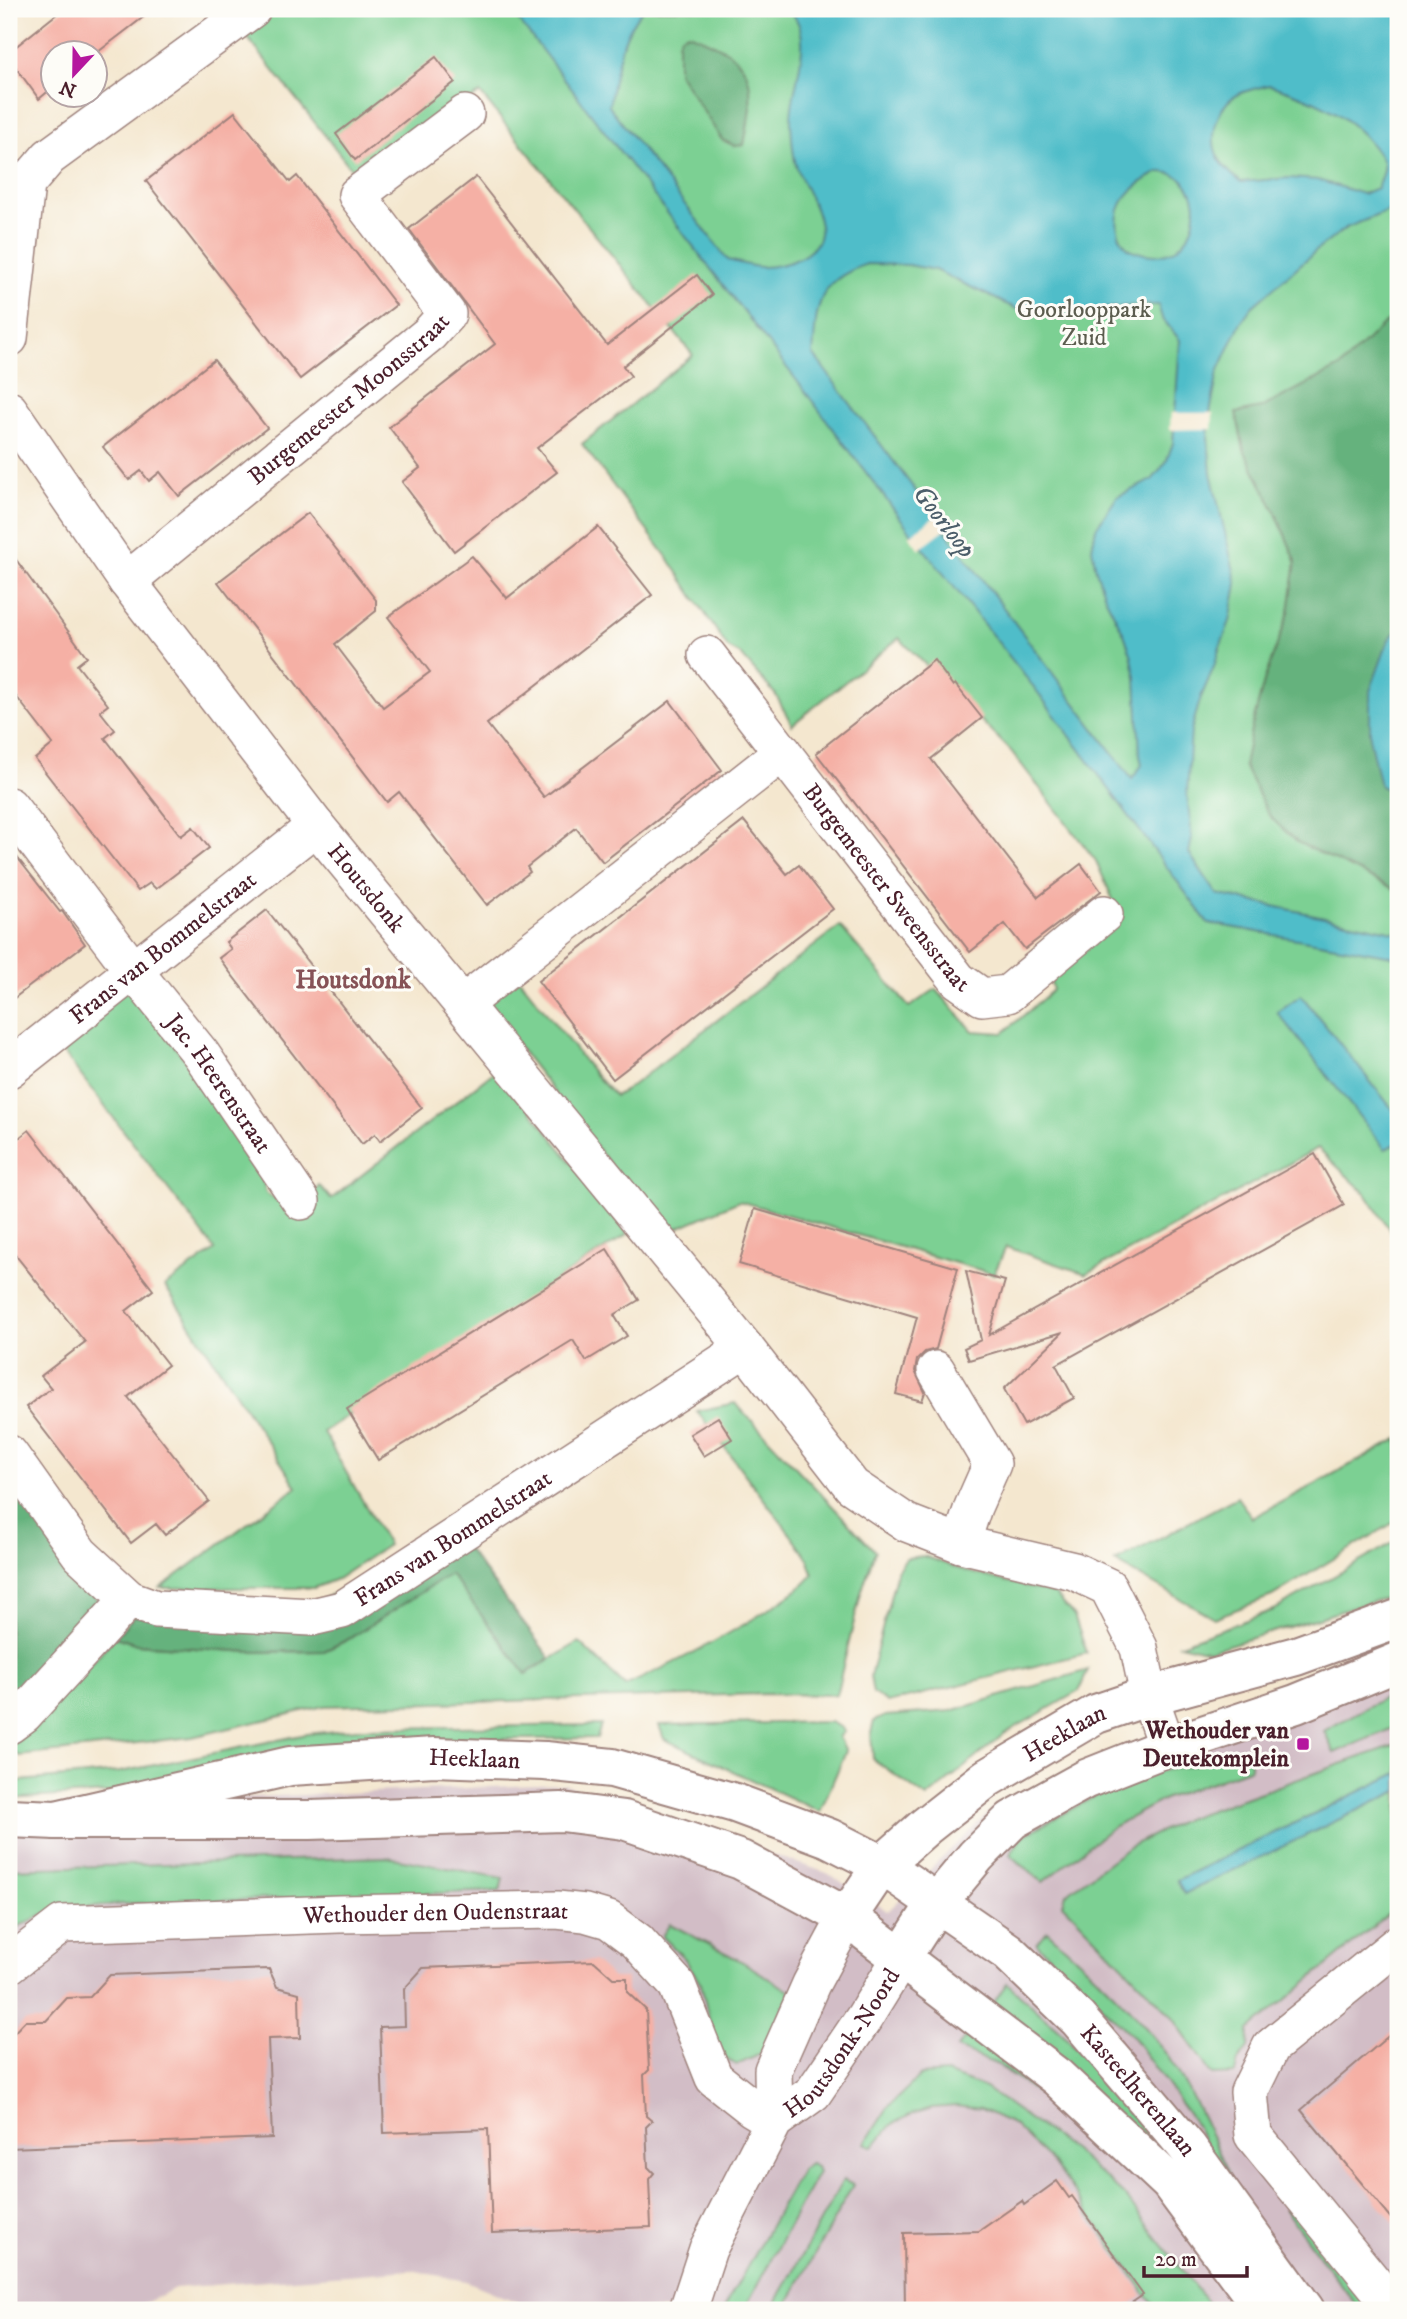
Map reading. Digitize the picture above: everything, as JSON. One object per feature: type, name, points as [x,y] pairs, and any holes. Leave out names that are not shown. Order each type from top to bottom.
[{"type":"main road","name":"Heeklaan","points":[[847,1917],[882,1866],[926,1826],[987,1778],[1096,1714],[1149,1696],[1296,1656],[1398,1619]]},
{"type":"main road","name":"Heeklaan","points":[[9,1818],[310,1820],[562,1812],[624,1820],[741,1860],[847,1917],[901,1958],[936,1904],[976,1856],[1012,1820],[1086,1779],[1167,1747],[1296,1704],[1398,1662]]},
{"type":"main road","name":"Heeklaan","points":[[56,1820],[290,1766],[434,1757],[545,1761],[612,1769],[735,1803],[829,1838],[882,1866],[936,1904]]},
{"type":"main road","name":"Kasteelherenlaan","points":[[936,1904],[1008,1952],[1078,2019],[1187,2147],[1305,2310]]},
{"type":"main road","name":"Kasteelherenlaan","points":[[901,1958],[1057,2077],[1170,2183],[1264,2310]]},
{"type":"street","points":[[9,338],[17,174],[49,157],[252,9]]},
{"type":"street","name":"Burgemeester Moonsstraat","points":[[127,581],[429,334],[447,314],[357,195],[465,114]]},
{"type":"street","name":"Houtsdonk","points":[[9,410],[127,581],[316,826],[745,1348]]},
{"type":"street","name":"Burgemeester Sweensstraat","points":[[707,656],[958,980],[982,997],[1008,994],[1104,914]]},
{"type":"street","points":[[463,1004],[783,752]]},
{"type":"street","name":"Jac. Heerenstraat","points":[[9,806],[133,971],[201,1054],[301,1200]]},
{"type":"street","name":"Frans van Bommelstraat","points":[[9,1069],[316,826]]},
{"type":"street","points":[[745,1348],[852,1486],[907,1523],[961,1544],[1074,1571],[1108,1587],[1139,1648],[1149,1696],[1167,1747]]},
{"type":"street","name":"Frans van Bommelstraat","points":[[9,1454],[80,1554],[129,1599],[156,1609],[312,1617],[342,1610],[745,1348]]},
{"type":"street","points":[[936,1370],[992,1464],[973,1507],[961,1544]]},
{"type":"street","points":[[9,1725],[24,1714],[129,1599]]},
{"type":"street","name":"Wethouder den Oudenstraat","points":[[9,1965],[62,1924],[339,1914],[557,1910],[585,1913],[609,1920],[637,1941],[669,1976],[677,1985],[714,2078],[752,2108],[774,2121]]},
{"type":"street","name":"Houtsdonk-Noord","points":[[774,2121],[773,2070],[811,1984],[847,1917]]},
{"type":"street","points":[[1396,2310],[1253,2135],[1249,2092],[1271,2047],[1398,1944]]},
{"type":"street","name":"Houtsdonk-Noord","points":[[688,2310],[708,2249],[774,2121],[813,2093],[901,1958]]},
{"type":"shaded area","points":[[1398,1646],[1398,2310],[536,2310],[466,2281],[411,2270],[175,2288],[132,2310],[9,2310],[9,1807],[564,1784],[827,1873],[888,1911],[995,1806],[1331,1669]]},
{"type":"green space","name":"Goorlooppark Zuid","points":[[264,9],[1398,9],[1398,1243],[1366,1194],[1318,1148],[1086,1274],[1006,1247],[994,1274],[739,1201],[664,1234],[480,997],[514,972],[615,1096],[840,926],[909,1007],[936,989],[973,1031],[1003,1033],[1053,990],[1048,974],[1121,918],[1096,861],[1011,751],[899,638],[792,725],[776,695],[741,655],[728,648],[670,561],[582,444],[693,355],[480,93],[362,182],[239,27]]},
{"type":"green space","points":[[688,33],[727,52],[739,62],[746,73],[750,87],[750,103],[744,145],[735,146],[722,140],[678,72],[678,42],[681,36]]},
{"type":"green space","points":[[1398,316],[1398,891],[1297,842],[1270,817],[1244,766],[1265,678],[1289,612],[1296,561],[1275,511],[1244,450],[1236,413],[1261,408],[1340,367],[1384,324]]},
{"type":"green space","points":[[128,988],[254,1145],[266,1193],[277,1200],[295,1206],[309,1199],[319,1185],[331,1199],[498,1069],[628,1234],[323,1432],[388,1545],[337,1579],[314,1588],[160,1588],[297,1487],[165,1286],[215,1250],[56,1043]]},
{"type":"green space","points":[[735,1403],[875,1551],[861,1593],[836,1695],[765,1694],[324,1706],[192,1737],[19,1756],[9,1748],[28,1732],[115,1637],[137,1644],[250,1652],[324,1651],[347,1640],[451,1573],[526,1674],[579,1642],[625,1686],[644,1677],[757,1617],[796,1591],[813,1574],[809,1561],[797,1543],[697,1411]]},
{"type":"green space","points":[[1398,1439],[1398,1520],[1272,1596],[1214,1618],[1115,1562],[1237,1497],[1252,1518]]},
{"type":"green space","points":[[9,1476],[97,1600],[96,1607],[44,1672],[9,1706]]},
{"type":"green space","points":[[456,1534],[550,1658],[526,1674],[450,1574],[347,1640],[324,1651],[250,1652],[137,1644],[115,1637],[134,1616],[271,1624]]},
{"type":"green space","points":[[1398,1540],[1398,1594],[1209,1651],[1180,1644],[1274,1610]]},
{"type":"green space","points":[[924,1556],[965,1571],[1055,1594],[1074,1616],[1087,1653],[887,1703],[873,1693],[870,1677],[897,1571],[906,1558]]},
{"type":"green space","points":[[1088,1670],[1079,1691],[1004,1734],[927,1798],[873,1759],[871,1733],[874,1721],[885,1716],[951,1711]]},
{"type":"green space","points":[[1398,1690],[1398,1726],[1334,1753],[1324,1731]]},
{"type":"green space","points":[[830,1722],[842,1728],[844,1732],[839,1737],[846,1751],[820,1812],[664,1739],[659,1725]]},
{"type":"green space","points":[[601,1725],[597,1738],[442,1740],[108,1793],[9,1799],[9,1782],[120,1772],[307,1734],[365,1728]]},
{"type":"green space","points":[[1398,1744],[1398,1773],[1177,1880],[1184,1894],[1398,1791],[1398,1906],[1249,2030],[1248,2048],[1238,2061],[1235,2074],[1212,2075],[1171,2015],[1063,1904],[1066,1894],[1129,1847],[1185,1819]]},
{"type":"green space","points":[[1248,1755],[1251,1768],[1166,1798],[1111,1828],[1043,1882],[1010,1855],[1022,1836],[1132,1776]]},
{"type":"green space","points":[[387,1857],[503,1878],[500,1891],[123,1904],[56,1909],[21,1925],[9,1936],[9,1869]]},
{"type":"green space","points":[[670,1924],[743,1962],[791,1992],[761,2054],[737,2065],[723,2057],[713,2037],[701,1984],[685,1959],[662,1936]]},
{"type":"green space","points":[[1047,1931],[1133,2013],[1163,2050],[1193,2100],[1240,2195],[1222,2181],[1196,2125],[1132,2036],[1037,1944]]},
{"type":"green space","points":[[1007,1983],[1064,2035],[1111,2087],[1130,2114],[1188,2171],[1220,2210],[991,2006]]},
{"type":"green space","points":[[972,2029],[1033,2066],[1143,2179],[1093,2133],[998,2065],[957,2048]]},
{"type":"green space","points":[[946,2073],[985,2088],[1073,2150],[1123,2194],[1213,2310],[1157,2310],[1053,2163],[1013,2124],[981,2109],[956,2106],[932,2108],[892,2124],[873,2147],[865,2143],[889,2106],[921,2075]]},
{"type":"green space","points":[[810,2164],[816,2167],[818,2172],[744,2310],[723,2310],[802,2169]]},
{"type":"green space","points":[[843,2180],[853,2185],[784,2310],[772,2310]]},
{"type":"green space","points":[[1291,2205],[1376,2310],[1360,2310],[1285,2210]]},
{"type":"water","points":[[510,9],[643,9],[624,43],[609,106],[728,260],[769,267],[800,258],[816,245],[820,236],[818,218],[799,173],[793,149],[792,109],[802,48],[797,21],[788,9],[1398,9],[1398,207],[1346,228],[1252,307],[1241,322],[1218,372],[1208,438],[1211,473],[1237,584],[1230,621],[1191,731],[1187,795],[1192,838],[1189,853],[1217,894],[1394,932],[1398,935],[1398,960],[1392,956],[1208,923],[1036,690],[919,543]],"holes":[[[1269,85],[1325,107],[1361,133],[1383,162],[1383,172],[1377,188],[1363,194],[1318,180],[1289,178],[1241,182],[1232,175],[1220,160],[1214,144],[1219,115],[1234,97]],[[1159,172],[1177,176],[1189,187],[1194,202],[1194,219],[1188,236],[1177,248],[1159,255],[1137,252],[1124,243],[1117,221],[1121,205],[1137,186]],[[867,264],[908,265],[935,270],[1021,311],[1051,314],[1158,305],[1162,318],[1180,340],[1173,443],[1166,462],[1152,480],[1117,497],[1096,528],[1092,548],[1105,597],[1124,634],[1136,677],[1142,765],[1132,779],[813,354],[818,309],[822,298],[837,279]]]},
{"type":"water","points":[[1398,629],[1398,795],[1380,786],[1370,742],[1370,691],[1389,639]]},
{"type":"water","points":[[1301,995],[1398,1116],[1398,1143],[1385,1149],[1277,1012]]},
{"type":"water","points":[[1398,1773],[1398,1791],[1184,1894],[1177,1880]]},
{"type":"pier","points":[[1171,413],[1213,413],[1212,429],[1170,430]]},
{"type":"pier","points":[[938,514],[948,527],[919,549],[909,536]]},
{"type":"building","points":[[63,9],[154,9],[108,44],[108,38],[38,38],[38,98],[9,58],[9,52]]},
{"type":"building","points":[[436,57],[455,82],[355,160],[336,134]]},
{"type":"building","points":[[235,112],[290,182],[297,176],[396,305],[300,379],[146,181]]},
{"type":"building","points":[[476,177],[607,345],[697,275],[712,295],[623,366],[631,376],[537,448],[557,472],[454,551],[402,482],[420,468],[389,427],[495,344],[409,229]]},
{"type":"building","points":[[214,360],[267,428],[179,496],[160,472],[149,481],[141,471],[129,480],[103,447]]},
{"type":"building","points":[[308,513],[376,600],[376,611],[335,644],[383,707],[430,672],[388,617],[472,556],[507,598],[598,527],[652,595],[487,724],[544,797],[670,701],[722,770],[603,862],[576,828],[527,867],[530,872],[487,905],[399,792],[387,802],[218,582]]},
{"type":"building","points":[[9,550],[87,657],[77,665],[108,705],[100,711],[115,730],[105,738],[181,836],[193,827],[209,848],[156,889],[150,883],[138,891],[35,759],[53,744],[9,687]]},
{"type":"building","points":[[934,660],[982,718],[931,759],[1038,897],[1081,864],[1101,891],[1025,949],[1005,924],[970,952],[816,753]]},
{"type":"building","points":[[744,821],[787,874],[799,865],[833,909],[613,1079],[538,981]]},
{"type":"building","points":[[9,847],[60,912],[62,911],[85,944],[9,1002]]},
{"type":"building","points":[[267,910],[422,1108],[380,1141],[375,1134],[362,1144],[219,958],[231,949],[226,942]]},
{"type":"building","points":[[29,1130],[153,1290],[126,1311],[168,1365],[128,1397],[209,1501],[165,1535],[156,1524],[131,1543],[26,1407],[51,1388],[41,1376],[85,1342],[9,1247],[9,1146]]},
{"type":"building","points":[[1315,1154],[1344,1205],[1056,1365],[1074,1398],[1024,1425],[1004,1389],[1063,1332],[969,1360],[964,1348],[981,1340],[966,1271],[1005,1281],[989,1335]]},
{"type":"building","points":[[755,1209],[958,1268],[936,1349],[925,1352],[917,1360],[915,1371],[925,1392],[922,1401],[896,1394],[917,1317],[739,1264]]},
{"type":"building","points":[[607,1249],[639,1300],[614,1315],[627,1336],[586,1361],[573,1340],[378,1460],[347,1409]]},
{"type":"building","points":[[718,1417],[732,1439],[704,1456],[690,1434]]},
{"type":"building","points":[[594,1961],[613,1978],[627,1978],[627,1992],[646,2010],[649,2070],[644,2075],[646,2116],[652,2121],[646,2127],[648,2167],[654,2173],[649,2179],[651,2227],[492,2233],[488,2129],[384,2133],[380,2027],[405,2026],[404,1989],[423,1968]]},
{"type":"building","points":[[269,1969],[277,1987],[299,1993],[300,2038],[268,2039],[272,2138],[9,2148],[9,2038],[25,2021],[46,2021],[67,1998],[90,1997],[110,1975]]},
{"type":"building","points":[[1398,2028],[1398,2227],[1301,2110]]},
{"type":"building","points":[[1057,2181],[1069,2198],[1072,2196],[1143,2295],[1121,2310],[905,2310],[904,2233],[979,2231],[1022,2201],[1024,2205]]},
{"type":"place","name":"Wethouder van Deutekomplein","points":[[1303,1744]]},
{"type":"district","name":"Houtsdonk","points":[[353,979]]},
{"type":"water label","name":"Goorloop","points":[[945,521]]}]
